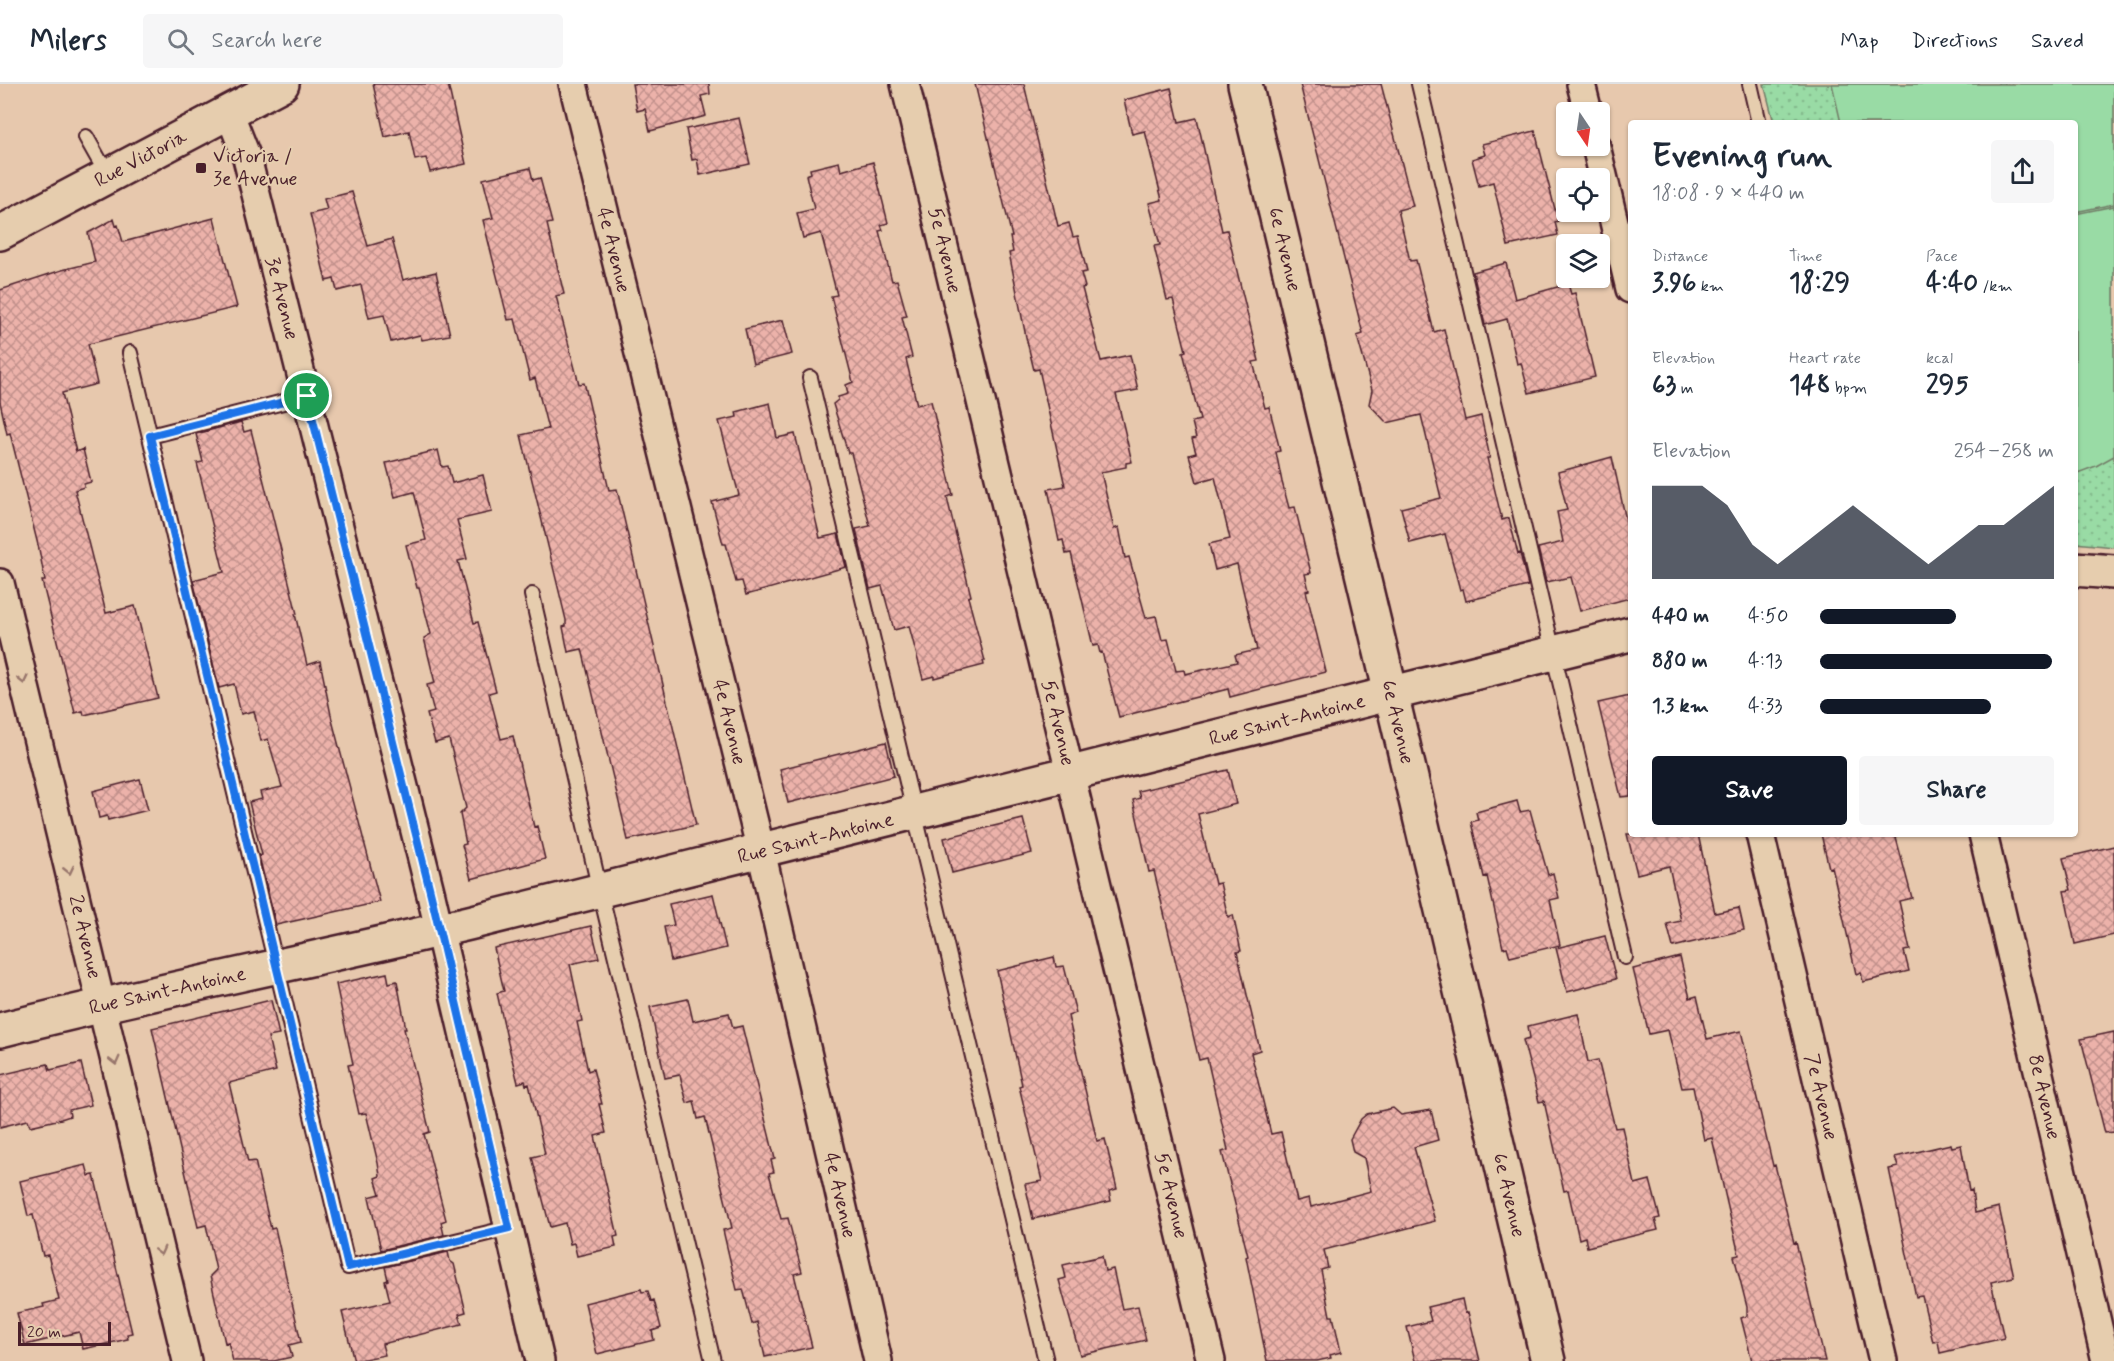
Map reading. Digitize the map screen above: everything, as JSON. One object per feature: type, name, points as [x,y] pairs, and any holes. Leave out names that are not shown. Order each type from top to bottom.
[{"type":"street","name":"Rue Victoria","points":[[0,233],[282,84]]},
{"type":"street","name":"4e Avenue","points":[[573,84],[762,851],[878,1361]]},
{"type":"street","name":"5e Avenue","points":[[905,84],[1211,1361]]},
{"type":"street","name":"6e Avenue","points":[[1245,84],[1548,1361]]},
{"type":"street","points":[[1581,84],[1586,102]]},
{"type":"street","name":"3e Avenue","points":[[228,112],[247,158],[307,396],[440,930],[540,1361]]},
{"type":"street","points":[[1598,156],[1628,280]]},
{"type":"street","points":[[2078,569],[2114,572]]},
{"type":"street","name":"2e Avenue","points":[[0,583],[187,1361]]},
{"type":"street","name":"Rue Saint-Antoine","points":[[0,1030],[101,1005],[440,930],[1071,775],[1628,634]]},
{"type":"street","name":"7e Avenue","points":[[1761,837],[1883,1361]]},
{"type":"street","name":"8e Avenue","points":[[1984,837],[2106,1361]]},
{"type":"lane","points":[[1419,84],[1625,957]]},
{"type":"lane","points":[[1750,84],[1758,120]]},
{"type":"lane","points":[[86,137],[108,176]]},
{"type":"lane","points":[[130,353],[348,1267],[509,1228]]},
{"type":"lane","points":[[810,378],[1046,1361]]},
{"type":"lane","points":[[150,436],[307,396]]},
{"type":"lane","points":[[532,596],[713,1361]]},
{"type":"green space","points":[[1764,84],[2114,84],[2114,547],[2078,543],[2078,120],[1773,120]]},
{"type":"green space","points":[[1832,84],[2114,84],[2114,204],[2078,211],[2078,120],[1840,120]]},
{"type":"green space","points":[[2114,206],[2114,456],[2078,473],[2078,213]]},
{"type":"building","points":[[373,84],[448,84],[466,164],[430,172],[426,158],[415,160],[409,131],[385,137]]},
{"type":"building","points":[[632,84],[709,84],[710,94],[701,96],[706,116],[650,131],[645,109],[637,111]]},
{"type":"building","points":[[975,84],[1024,84],[1058,226],[1069,223],[1073,237],[1078,236],[1087,272],[1081,273],[1085,287],[1082,288],[1101,361],[1130,355],[1138,390],[1116,394],[1132,462],[1126,463],[1126,467],[1101,472],[1114,529],[1119,527],[1125,558],[1129,557],[1146,618],[1156,616],[1162,640],[1168,639],[1176,671],[1184,670],[1185,674],[1237,662],[1235,655],[1257,650],[1237,564],[1215,570],[1209,544],[1230,539],[1215,477],[1197,482],[1189,455],[1196,453],[1192,439],[1196,438],[1192,422],[1200,420],[1173,299],[1167,300],[1154,246],[1160,245],[1149,203],[1162,200],[1145,131],[1132,134],[1124,100],[1171,88],[1179,122],[1197,118],[1222,231],[1227,230],[1259,361],[1253,362],[1265,408],[1269,407],[1276,434],[1280,451],[1276,452],[1282,482],[1289,508],[1295,507],[1311,573],[1305,574],[1309,590],[1306,591],[1326,672],[1230,697],[1228,689],[1119,717],[1102,652],[1100,653],[1098,645],[1093,646],[1071,553],[1066,554],[1063,540],[1059,541],[1048,489],[1065,486],[1039,369],[1034,370],[1026,337],[1009,253],[1013,252],[1010,237],[1012,237]]},
{"type":"building","points":[[1300,84],[1381,84],[1413,206],[1398,210],[1410,261],[1416,260],[1434,332],[1444,329],[1465,420],[1481,416],[1490,458],[1487,458],[1502,520],[1509,518],[1528,586],[1466,601],[1463,589],[1460,590],[1445,534],[1410,543],[1401,508],[1441,498],[1421,415],[1387,423],[1369,404],[1372,390],[1357,336],[1363,334]]},
{"type":"building","points":[[739,118],[750,164],[700,175],[697,159],[692,160],[686,129]]},
{"type":"building","points":[[1535,131],[1556,213],[1558,234],[1508,246],[1493,182],[1479,186],[1472,159],[1485,155],[1482,144]]},
{"type":"building","points":[[839,162],[841,171],[873,162],[888,223],[881,225],[883,230],[879,231],[892,281],[897,280],[907,316],[902,317],[912,357],[906,359],[917,405],[931,401],[953,495],[947,497],[971,596],[968,597],[985,661],[983,661],[984,665],[934,678],[934,676],[923,679],[909,626],[894,630],[882,586],[870,589],[856,529],[870,526],[851,453],[848,453],[833,404],[838,397],[848,394],[846,385],[853,382],[831,296],[837,295],[821,233],[803,238],[797,213],[814,209],[806,175],[811,173],[810,169]]},
{"type":"building","points":[[530,168],[533,180],[540,178],[552,223],[547,224],[564,294],[556,296],[579,384],[584,383],[585,386],[609,490],[617,489],[696,825],[628,840],[582,649],[568,652],[563,627],[566,626],[566,620],[521,435],[548,429],[535,378],[530,380],[515,319],[508,320],[483,220],[493,218],[483,179]]},
{"type":"building","points":[[352,192],[368,246],[392,239],[403,280],[436,272],[450,335],[422,340],[420,335],[391,342],[384,315],[369,318],[361,285],[337,291],[334,279],[326,281],[310,214],[327,210],[324,199]]},
{"type":"building","points":[[214,218],[237,307],[88,344],[97,384],[62,393],[76,452],[83,449],[91,482],[75,490],[106,613],[135,606],[158,698],[84,715],[83,711],[75,713],[42,581],[45,581],[39,549],[0,402],[0,290],[95,262],[88,233],[114,219],[123,242]]},
{"type":"building","points":[[1506,263],[1515,299],[1556,287],[1569,288],[1571,294],[1575,293],[1595,377],[1529,393],[1521,363],[1517,364],[1507,319],[1485,325],[1473,272]]},
{"type":"building","points":[[783,320],[792,354],[753,364],[745,329]]},
{"type":"building","points":[[770,403],[777,438],[795,434],[820,538],[838,534],[846,567],[746,595],[742,581],[736,582],[712,502],[739,495],[719,421],[737,417],[736,412]]},
{"type":"building","points":[[241,422],[244,432],[251,430],[297,614],[295,614],[307,665],[320,661],[332,720],[380,902],[276,925],[259,856],[262,855],[249,802],[262,799],[260,792],[282,787],[268,739],[261,741],[254,711],[241,714],[234,684],[219,688],[193,580],[224,572],[197,463],[203,462],[196,434]]},
{"type":"building","points":[[438,450],[442,467],[448,466],[452,483],[483,475],[492,512],[457,520],[467,559],[458,561],[474,623],[478,622],[496,691],[489,693],[501,739],[513,736],[534,827],[537,826],[545,859],[471,879],[462,845],[466,844],[460,814],[466,808],[449,739],[435,743],[427,714],[434,712],[427,685],[435,683],[424,638],[431,634],[406,545],[426,540],[414,492],[395,497],[386,463]]},
{"type":"building","points":[[1612,457],[1628,529],[1628,599],[1580,611],[1571,577],[1546,582],[1538,548],[1563,542],[1557,512],[1567,510],[1558,472]]},
{"type":"building","points":[[1628,696],[1628,796],[1621,797],[1598,703]]},
{"type":"building","points":[[886,742],[894,776],[788,803],[780,769]]},
{"type":"building","points":[[1228,770],[1236,804],[1198,814],[1215,884],[1220,883],[1228,917],[1233,915],[1241,951],[1237,952],[1260,1050],[1251,1053],[1271,1134],[1281,1132],[1297,1201],[1309,1198],[1311,1207],[1371,1191],[1364,1158],[1353,1152],[1350,1139],[1361,1119],[1367,1114],[1393,1108],[1401,1115],[1431,1110],[1438,1140],[1414,1147],[1435,1221],[1324,1250],[1328,1268],[1321,1270],[1330,1316],[1333,1316],[1341,1352],[1330,1355],[1331,1358],[1317,1361],[1267,1361],[1246,1257],[1248,1256],[1222,1152],[1228,1150],[1207,1058],[1199,1060],[1154,871],[1149,872],[1133,800],[1140,798],[1138,791]]},
{"type":"building","points":[[140,779],[148,810],[108,820],[107,816],[99,818],[93,791]]},
{"type":"building","points":[[1517,801],[1520,812],[1530,810],[1548,875],[1553,873],[1559,898],[1550,900],[1560,945],[1510,957],[1507,947],[1503,948],[1487,876],[1484,877],[1471,822],[1478,820],[1476,812]]},
{"type":"building","points":[[1023,819],[1032,853],[952,873],[944,838]]},
{"type":"building","points":[[1627,834],[1628,837],[1699,837],[1715,913],[1739,908],[1744,930],[1673,947],[1667,924],[1681,921],[1669,866],[1637,874]]},
{"type":"building","points":[[1822,837],[1896,837],[1912,898],[1899,901],[1910,950],[1904,951],[1909,971],[1863,982],[1861,972],[1856,974],[1832,867],[1829,868]]},
{"type":"building","points":[[2114,846],[2114,935],[2075,944],[2064,891],[2071,890],[2063,858]]},
{"type":"building","points":[[713,894],[726,948],[671,961],[664,927],[674,925],[669,904]]},
{"type":"building","points":[[591,926],[599,958],[570,964],[582,1021],[577,1022],[588,1071],[593,1069],[602,1104],[599,1104],[606,1133],[595,1136],[618,1236],[614,1237],[616,1247],[577,1256],[574,1243],[570,1244],[565,1223],[550,1227],[532,1157],[545,1154],[529,1084],[526,1085],[525,1081],[518,1083],[508,1043],[497,993],[504,991],[494,948]]},
{"type":"building","points":[[1605,936],[1616,979],[1567,992],[1556,948]]},
{"type":"building","points":[[1054,957],[1056,967],[1064,966],[1076,1013],[1068,1016],[1097,1141],[1105,1139],[1117,1189],[1109,1191],[1111,1201],[1033,1219],[1025,1184],[1042,1181],[1019,1086],[1022,1085],[997,971]]},
{"type":"building","points":[[1680,957],[1690,998],[1697,996],[1707,1039],[1741,1031],[1773,1166],[1775,1165],[1794,1243],[1796,1242],[1825,1361],[1752,1361],[1741,1318],[1747,1316],[1747,1307],[1734,1256],[1739,1255],[1712,1138],[1704,1140],[1693,1087],[1682,1088],[1668,1030],[1649,1034],[1633,969]]},
{"type":"building","points":[[387,973],[389,983],[397,981],[406,1029],[404,1029],[430,1132],[424,1134],[446,1220],[441,1222],[444,1235],[381,1250],[369,1197],[380,1194],[375,1178],[380,1176],[378,1163],[366,1113],[359,1114],[348,1065],[353,1064],[336,984]]},
{"type":"building","points":[[688,999],[693,1021],[729,1013],[733,1028],[742,1026],[775,1159],[771,1160],[774,1172],[769,1173],[781,1219],[788,1218],[802,1272],[794,1274],[812,1347],[765,1357],[757,1322],[752,1324],[743,1289],[737,1290],[723,1230],[732,1228],[705,1117],[698,1119],[694,1101],[687,1103],[680,1075],[665,1078],[650,1007]]},
{"type":"building","points":[[271,1000],[279,1035],[268,1037],[276,1071],[229,1083],[248,1162],[255,1161],[271,1229],[275,1228],[301,1342],[289,1345],[292,1357],[274,1361],[233,1361],[228,1342],[225,1343],[210,1276],[216,1270],[206,1225],[198,1227],[152,1028]]},
{"type":"building","points":[[1578,1014],[1588,1062],[1598,1060],[1615,1128],[1622,1127],[1635,1184],[1650,1180],[1660,1218],[1655,1219],[1658,1230],[1587,1247],[1585,1237],[1579,1239],[1568,1190],[1564,1191],[1544,1101],[1539,1102],[1523,1040],[1530,1038],[1528,1026]]},
{"type":"building","points":[[2114,1032],[2114,1132],[2105,1133],[2081,1039]]},
{"type":"building","points":[[81,1063],[91,1105],[69,1110],[70,1116],[61,1119],[30,1126],[28,1120],[0,1127],[0,1075],[48,1064],[50,1070]]},
{"type":"building","points":[[1951,1144],[1952,1147],[1961,1145],[1975,1213],[1999,1207],[2014,1277],[1991,1282],[2004,1338],[1940,1353],[1938,1341],[1933,1342],[1922,1296],[1916,1297],[1889,1169],[1898,1167],[1895,1157]]},
{"type":"building","points":[[86,1165],[89,1176],[94,1175],[132,1333],[127,1334],[128,1339],[83,1349],[79,1332],[25,1345],[17,1313],[44,1307],[43,1304],[59,1300],[48,1255],[43,1256],[33,1215],[28,1216],[20,1181]]},
{"type":"building","points":[[448,1252],[450,1261],[454,1264],[466,1312],[459,1314],[462,1324],[382,1344],[385,1355],[354,1361],[342,1312],[390,1301],[385,1281],[388,1280],[385,1267]]},
{"type":"building","points":[[1102,1256],[1105,1271],[1113,1269],[1122,1309],[1138,1306],[1146,1340],[1080,1355],[1059,1280],[1066,1278],[1063,1265]]},
{"type":"building","points":[[641,1289],[642,1292],[648,1291],[651,1301],[654,1300],[661,1328],[652,1331],[654,1340],[597,1354],[585,1303]]},
{"type":"building","points":[[1462,1299],[1465,1313],[1468,1312],[1480,1361],[1415,1361],[1407,1327],[1431,1321],[1427,1307]]},
{"type":"place","name":"Victoria / 3e Avenue","points":[[201,168]]},
{"type":"route","points":[[307,396],[431,895],[509,1228],[348,1267],[150,436],[307,396]]}]
